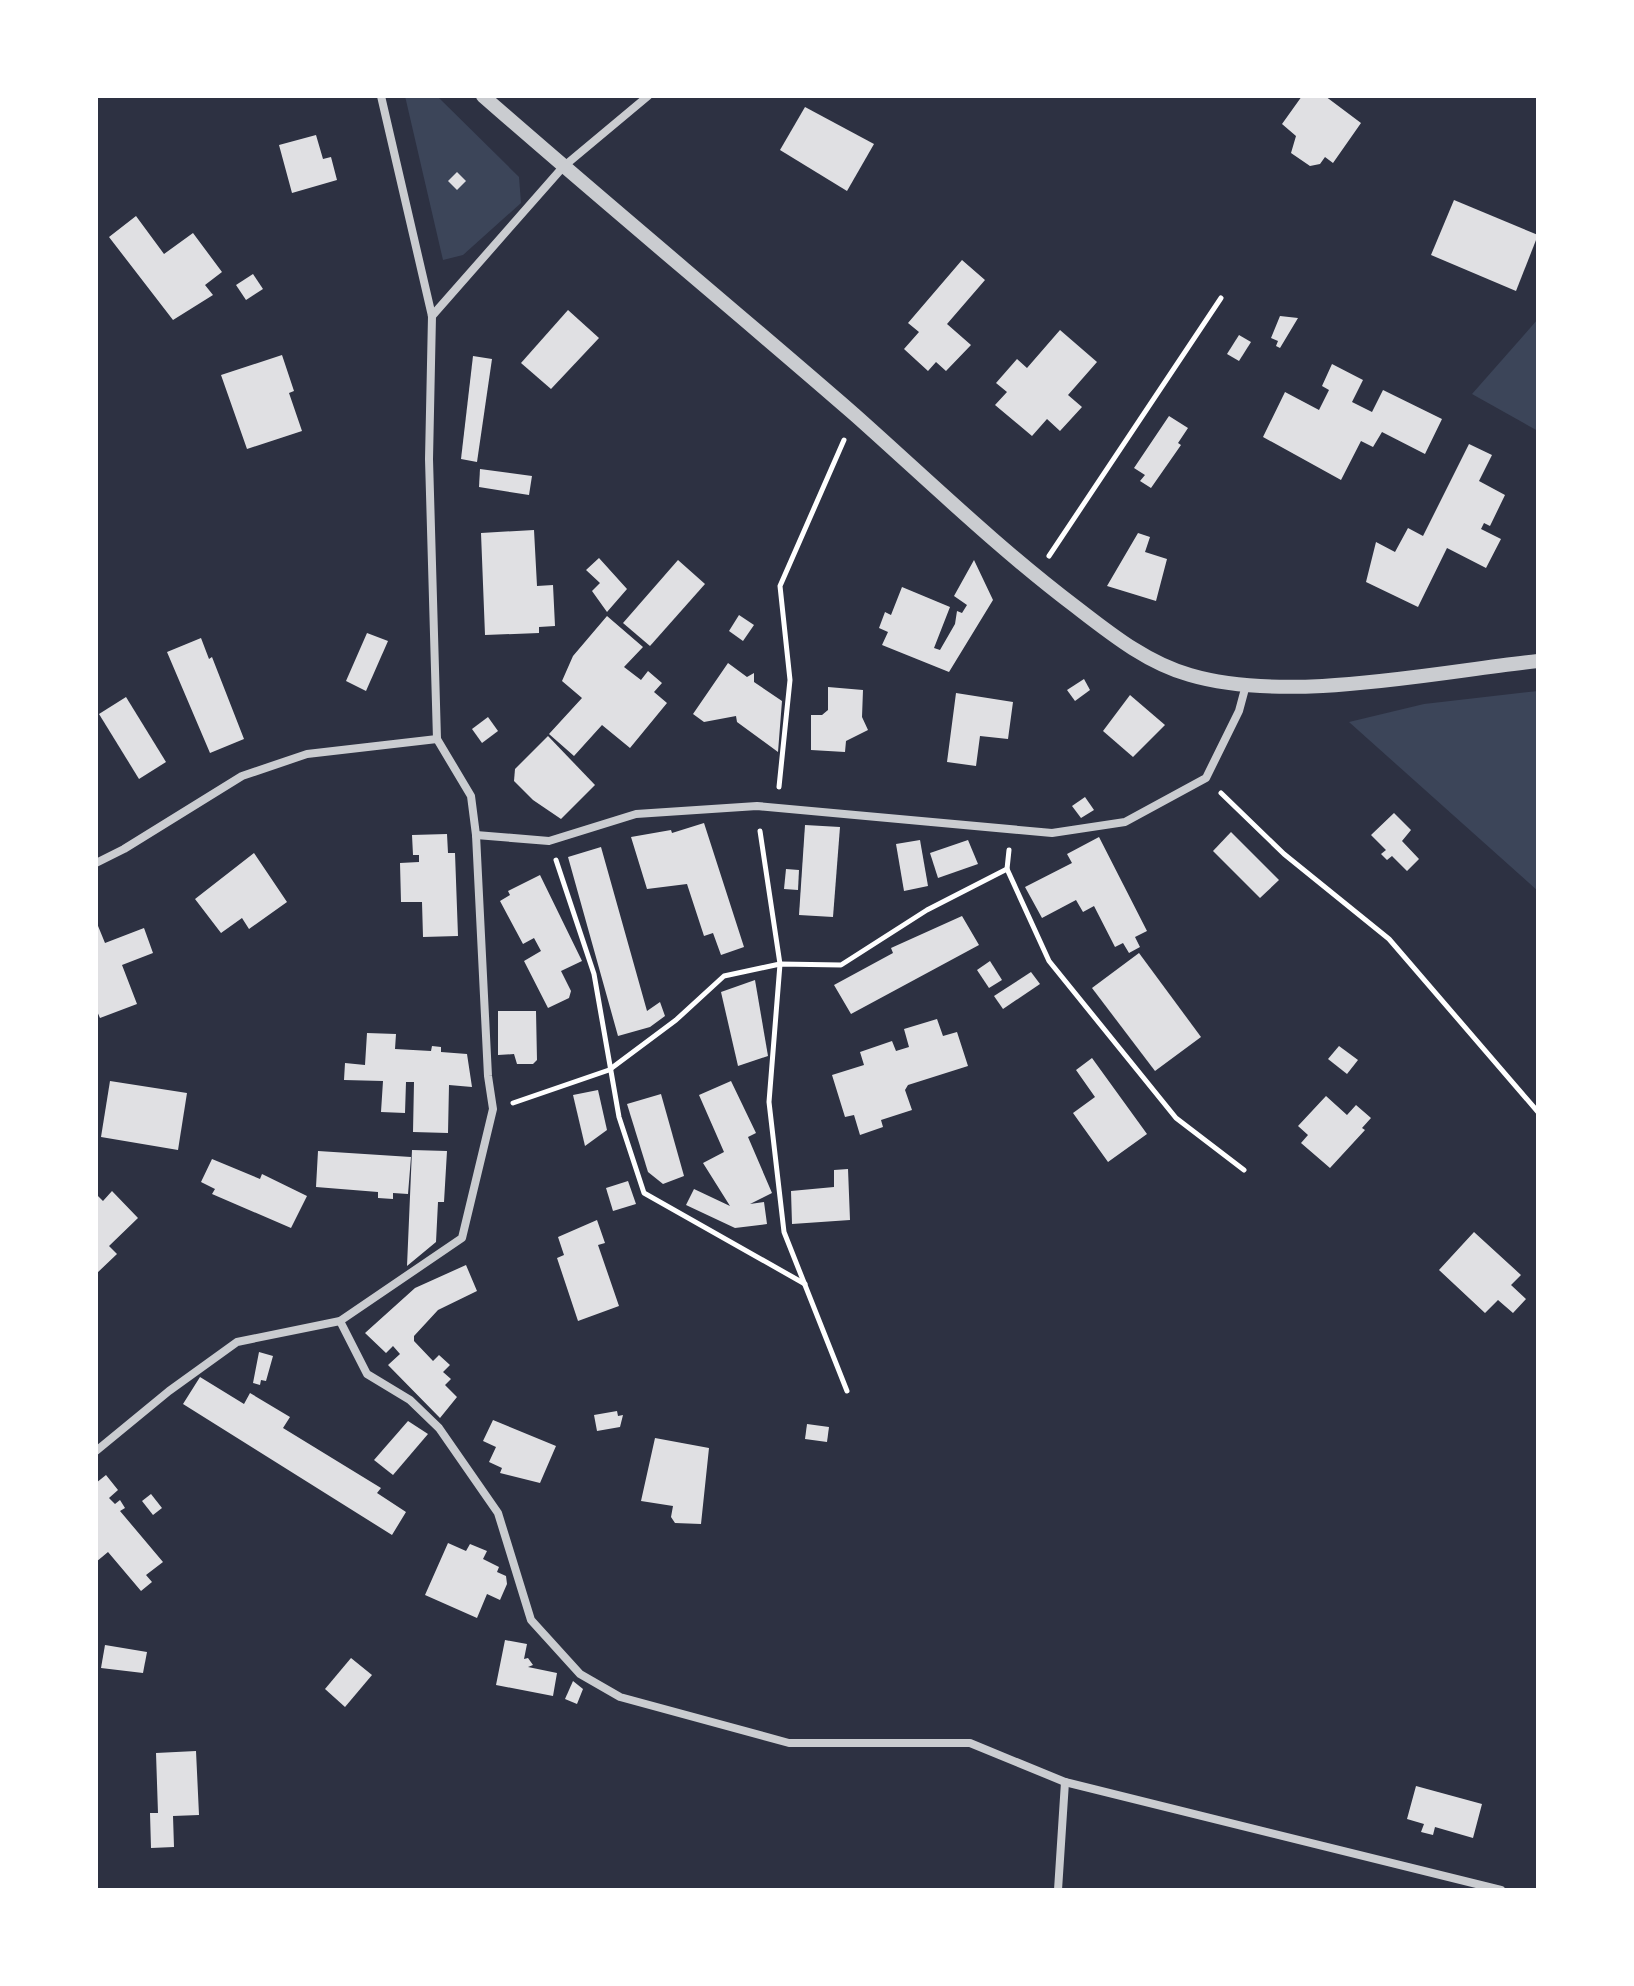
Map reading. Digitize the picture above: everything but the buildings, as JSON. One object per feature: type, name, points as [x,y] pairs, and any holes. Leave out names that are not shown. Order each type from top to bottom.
[{"type":"street","points":[[96,1451],[169,1391],[237,1342],[340,1321],[462,1238],[493,1109],[488,1076],[476,835],[471,796],[437,739],[429,459],[432,316],[381,96]]},
{"type":"street","points":[[483,96],[855,415],[1036,577],[1128,647],[1189,675],[1246,685],[1330,684],[1538,661]]},
{"type":"street","points":[[432,316],[563,167],[648,96]]},
{"type":"street","points":[[476,835],[549,841],[636,814],[757,806],[1052,833],[1125,822],[1206,778],[1239,711],[1246,685]]},
{"type":"street","points":[[96,863],[242,776],[307,754],[437,739]]},
{"type":"street","points":[[340,1321],[367,1374],[410,1400],[439,1428],[498,1513],[531,1620],[580,1674],[620,1697],[789,1743],[970,1743],[1065,1782],[1501,1890]]},
{"type":"street","points":[[1058,1890],[1065,1782]]},
{"type":"path","points":[[1036,577],[1221,298]]},
{"type":"path","points":[[847,1391],[784,1232],[769,1102],[780,964],[757,806],[781,785],[790,680],[780,586],[855,415]]},
{"type":"path","points":[[1206,778],[1284,854],[1389,939],[1538,1112]]},
{"type":"path","points":[[549,841],[594,974],[609,1070],[644,1193],[806,1284]]},
{"type":"path","points":[[493,1109],[609,1070],[676,1020],[724,976],[780,964],[841,965],[927,910],[1007,869],[1049,961],[1176,1118],[1244,1170]]},
{"type":"shaded area","points":[[405,96],[437,96],[519,177],[521,203],[463,255],[443,260]]},
{"type":"shaded area","points":[[1538,319],[1538,431],[1472,394]]},
{"type":"shaded area","points":[[1538,691],[1538,891],[1349,722],[1424,704]]}]
